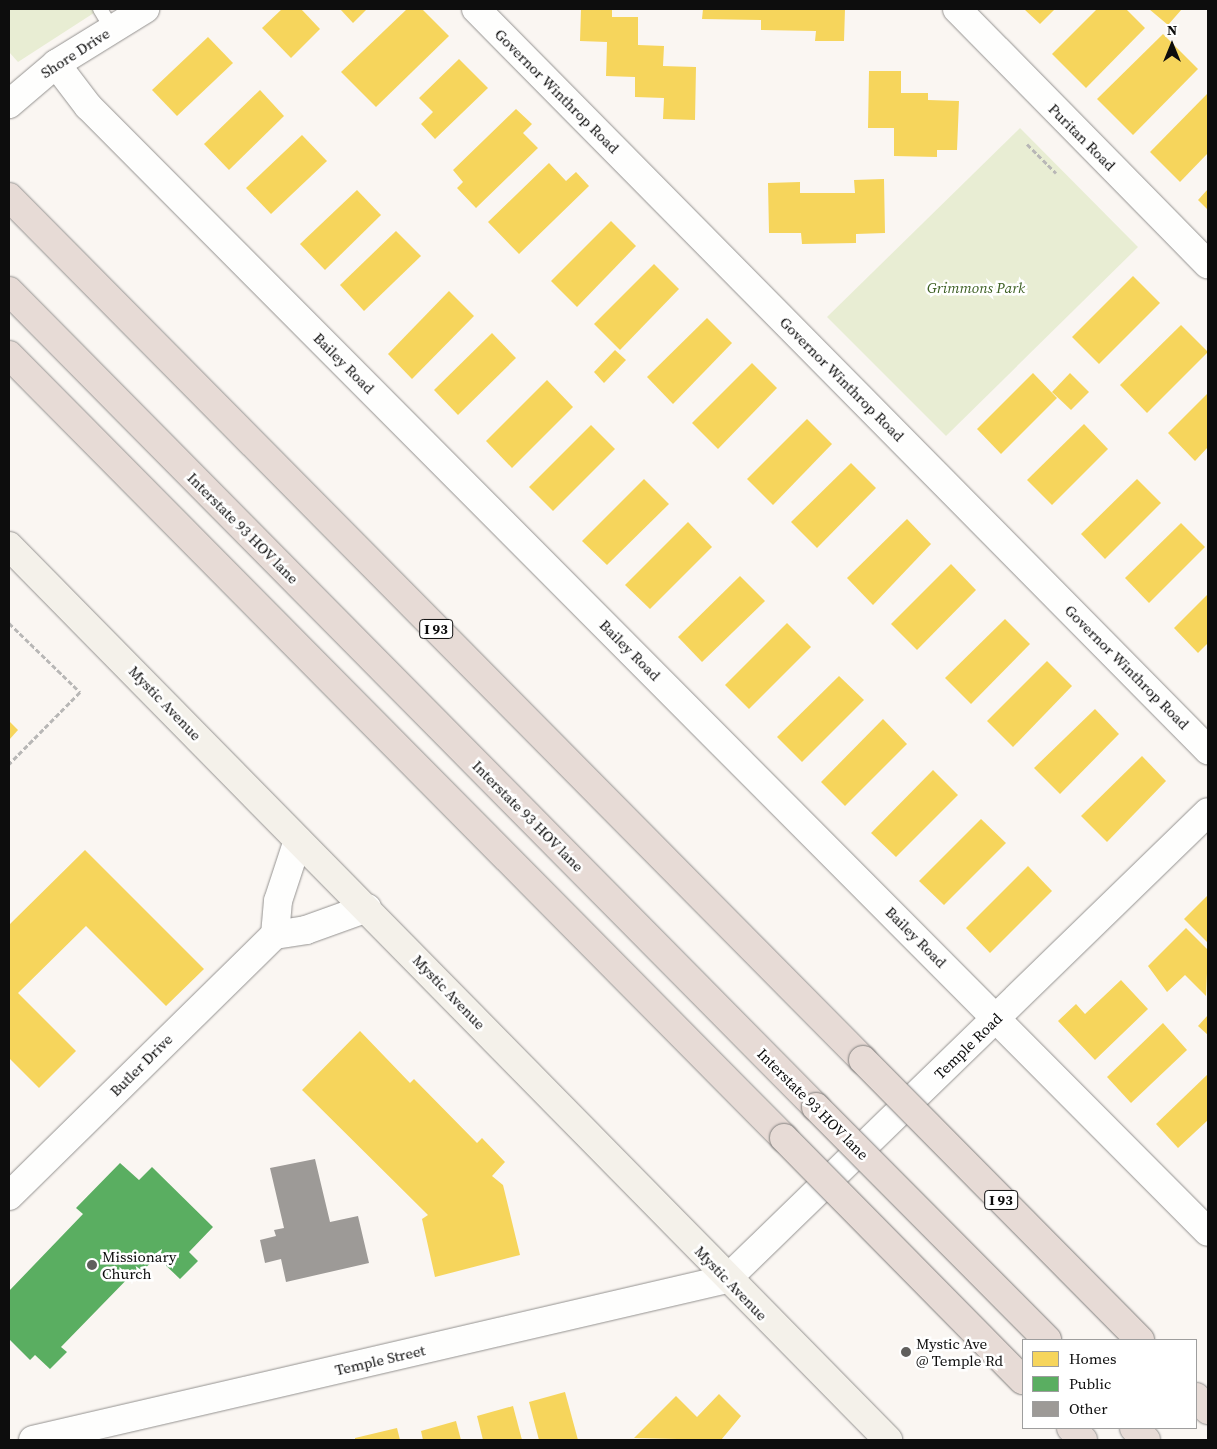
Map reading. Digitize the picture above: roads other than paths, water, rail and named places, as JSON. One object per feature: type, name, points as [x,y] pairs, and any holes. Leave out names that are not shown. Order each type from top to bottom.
[{"type":"highway","name":"I 93","points":[[9,197],[1139,1339]]},
{"type":"highway","name":"Interstate 93 HOV lane","points":[[9,291],[1046,1339]]},
{"type":"highway","points":[[9,355],[1022,1379]]},
{"type":"highway","points":[[1197,1398],[1208,1410]]},
{"type":"highway","points":[[1072,1429],[1083,1440]]},
{"type":"highway","points":[[1135,1429],[1146,1440]]},
{"type":"main road","name":"Mystic Avenue","points":[[9,546],[367,908],[727,1279],[888,1440]]},
{"type":"street","name":"Shore Drive","points":[[9,104],[106,19],[145,9]]},
{"type":"street","name":"Governor Winthrop Road","points":[[476,9],[1208,750]]},
{"type":"street","name":"Puritan Road","points":[[956,9],[1208,264]]},
{"type":"street","name":"Bailey Road","points":[[56,64],[95,113],[998,1018],[1208,1232]]},
{"type":"street","name":"Temple Road","points":[[727,1279],[998,1018],[1208,812]]},
{"type":"street","points":[[298,840],[278,901],[275,934],[306,930],[367,908]]},
{"type":"street","name":"Butler Drive","points":[[9,1196],[275,934]]},
{"type":"street","name":"Temple Street","points":[[32,1440],[86,1435],[727,1279]]},
{"type":"place","name":"Missionary Church","points":[[92,1265]]},
{"type":"place","name":"Mystic Ave @ Temple Rd","points":[[906,1352]]},
{"type":"park label","name":"Grimmons Park","points":[[976,288]]}]
